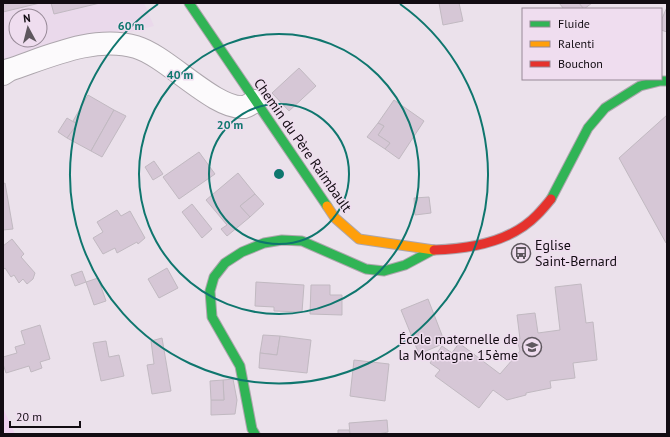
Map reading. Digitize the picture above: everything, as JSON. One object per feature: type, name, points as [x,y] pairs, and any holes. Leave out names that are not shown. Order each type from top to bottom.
[{"type":"street","name":"Chemin du Père Raimbault","points":[[189,3],[335,218],[359,238],[395,245],[433,250],[458,249],[492,242],[519,230],[538,216],[552,198],[588,128],[605,108],[640,86],[660,81],[667,81]]},
{"type":"street","points":[[3,74],[9,70],[84,46],[111,43],[136,47],[160,60],[221,101],[232,106],[245,107],[255,101]]},
{"type":"street","points":[[254,434],[240,366],[212,317],[210,291],[214,277],[225,263],[242,252],[264,243],[282,240],[302,241],[366,269],[384,271],[405,265],[433,250]]},
{"type":"shaded area","points":[[3,3],[144,3],[154,26],[3,63]]},
{"type":"shaded area","points":[[3,408],[15,434],[3,434]]},
{"type":"building","points":[[3,3],[40,3],[19,8],[8,8],[8,11],[3,12]]},
{"type":"building","points":[[51,3],[100,3],[54,14]]},
{"type":"building","points":[[439,3],[459,3],[463,21],[443,25]]},
{"type":"building","points":[[559,3],[579,3],[583,8],[563,8]]},
{"type":"building","points":[[579,3],[592,3],[585,8],[583,8]]},
{"type":"building","points":[[667,7],[667,32],[662,30],[662,19]]},
{"type":"building","points":[[299,68],[316,86],[289,111],[272,93]]},
{"type":"building","points":[[88,95],[114,110],[91,151],[67,138],[77,124],[73,121]]},
{"type":"building","points":[[394,100],[424,121],[399,159],[385,149],[390,143],[378,135],[384,126],[378,123]]},
{"type":"building","points":[[114,110],[126,116],[102,157],[91,151]]},
{"type":"building","points":[[667,115],[667,243],[666,243],[619,158]]},
{"type":"building","points":[[67,118],[77,124],[67,138],[58,132]]},
{"type":"building","points":[[378,123],[384,126],[378,135],[390,143],[385,149],[367,137]]},
{"type":"building","points":[[199,152],[215,174],[179,199],[163,177]]},
{"type":"building","points":[[154,161],[163,174],[153,180],[145,167]]},
{"type":"building","points":[[238,173],[255,194],[240,206],[250,217],[227,236],[221,229],[227,225],[206,200]]},
{"type":"building","points":[[5,183],[13,229],[3,230],[3,184]]},
{"type":"building","points":[[255,194],[264,204],[250,217],[240,206]]},
{"type":"building","points":[[429,197],[431,213],[415,215],[414,198]]},
{"type":"building","points":[[192,204],[212,229],[202,238],[182,212]]},
{"type":"building","points":[[117,210],[121,216],[130,211],[145,238],[138,244],[137,242],[117,253],[115,248],[103,254],[93,238],[103,232],[97,222]]},
{"type":"building","points":[[12,239],[24,254],[21,257],[35,273],[33,279],[27,284],[23,279],[19,283],[14,275],[11,277],[5,268],[3,270],[3,246]]},
{"type":"building","points":[[167,268],[178,288],[159,298],[148,279]]},
{"type":"building","points":[[82,271],[86,282],[75,286],[71,275]]},
{"type":"building","points":[[98,278],[106,301],[94,305],[86,282]]},
{"type":"building","points":[[256,282],[304,285],[302,312],[274,311],[274,307],[255,306]]},
{"type":"building","points":[[581,284],[586,323],[593,322],[597,360],[573,363],[575,378],[550,381],[551,388],[526,393],[526,395],[507,400],[493,390],[479,408],[435,376],[440,370],[430,363],[442,346],[452,353],[459,343],[500,374],[520,351],[517,339],[520,339],[517,315],[535,313],[538,333],[560,330],[555,287]]},
{"type":"building","points":[[311,285],[330,285],[330,295],[342,295],[342,315],[310,314]]},
{"type":"building","points":[[428,299],[445,343],[419,354],[401,310]]},
{"type":"building","points":[[40,325],[50,359],[40,362],[42,368],[31,372],[29,366],[6,373],[3,364],[3,357],[17,353],[15,347],[25,344],[21,331]]},
{"type":"building","points":[[263,335],[280,336],[277,355],[260,353]]},
{"type":"building","points":[[280,336],[311,340],[307,373],[259,368],[260,353],[277,355]]},
{"type":"building","points":[[162,338],[171,391],[152,394],[147,365],[154,364],[151,341]]},
{"type":"building","points":[[106,341],[109,357],[119,355],[124,376],[101,381],[93,343]]},
{"type":"building","points":[[354,360],[389,364],[385,401],[350,396]]},
{"type":"building","points":[[233,379],[237,400],[235,414],[211,415],[211,400],[224,400],[223,380]]},
{"type":"building","points":[[223,380],[224,400],[211,400],[210,381]]},
{"type":"building","points":[[387,420],[388,432],[378,434],[350,434],[349,423]]},
{"type":"building","points":[[338,430],[349,430],[350,434],[338,434]]},
{"type":"traffic: fast","points":[[189,3],[327,206]]},
{"type":"traffic: fast","points":[[551,199],[588,128],[605,108],[640,86],[660,81],[667,81]]},
{"type":"traffic: fast","points":[[255,434],[252,429],[240,366],[212,317],[210,291],[214,277],[225,263],[242,252],[264,243],[282,240],[302,241],[366,269],[384,271],[405,265],[433,250]]},
{"type":"traffic: slow","points":[[327,206],[335,218],[359,239],[434,250]]},
{"type":"traffic: jam","points":[[434,250],[476,246],[502,238],[527,224],[551,199]]},
{"type":"place","name":"Eglise Saint-Bernard","points":[[521,253]]},
{"type":"place","name":"École maternelle de la Montagne 15ème","points":[[532,347]]}]
